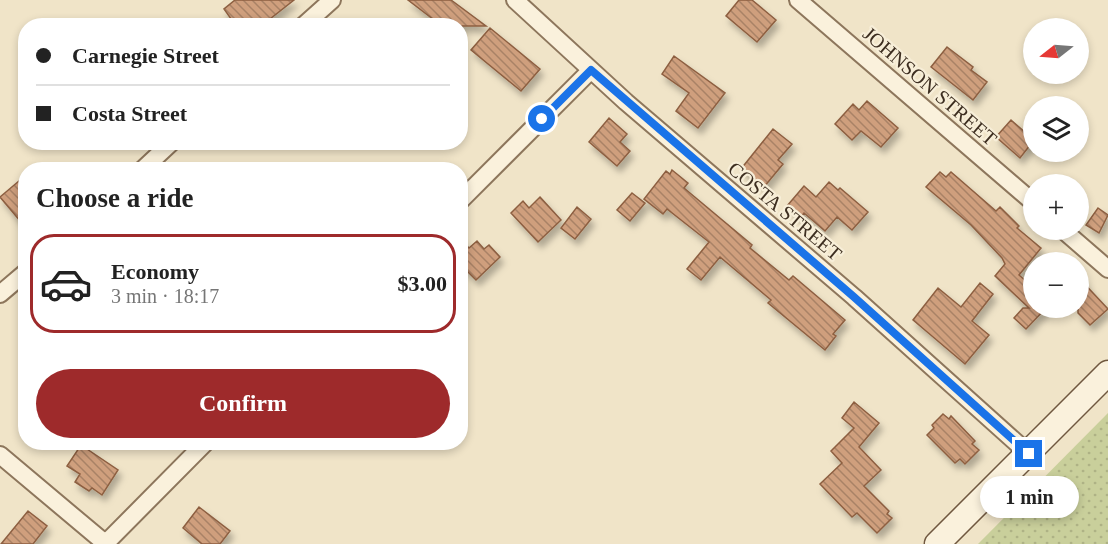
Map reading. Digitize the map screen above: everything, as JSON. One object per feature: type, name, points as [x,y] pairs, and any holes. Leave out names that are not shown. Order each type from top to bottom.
[{"type":"main road","points":[[937,544],[1108,373]]},
{"type":"street","points":[[312,18],[332,0]]},
{"type":"street","name":"COSTA STREET","points":[[514,0],[591,70],[854,297],[1029,454]]},
{"type":"street","name":"JOHNSON STREET","points":[[798,0],[1023,194]]},
{"type":"street","points":[[468,193],[591,70]]},
{"type":"street","points":[[151,162],[163,150]]},
{"type":"street","points":[[1075,240],[1108,269]]},
{"type":"street","points":[[0,294],[18,279]]},
{"type":"street","points":[[0,455],[105,544],[198,450]]},
{"type":"green space","points":[[1108,413],[1108,544],[978,544]]},
{"type":"building","points":[[235,0],[294,0],[271,18],[230,18],[224,9]]},
{"type":"building","points":[[408,0],[451,0],[486,26],[468,26],[468,18],[432,18]]},
{"type":"building","points":[[739,0],[752,0],[776,20],[757,42],[726,16]]},
{"type":"building","points":[[490,28],[540,69],[521,91],[471,50]]},
{"type":"building","points":[[947,47],[973,67],[971,70],[987,82],[973,100],[931,67]]},
{"type":"building","points":[[674,56],[725,93],[698,128],[676,111],[689,93],[662,74]]},
{"type":"building","points":[[867,101],[898,128],[881,147],[861,131],[852,140],[835,124],[853,104],[859,110]]},
{"type":"building","points":[[609,118],[627,134],[620,142],[630,151],[617,166],[589,142]]},
{"type":"building","points":[[1011,120],[1023,130],[1023,154],[1020,158],[996,137]]},
{"type":"building","points":[[773,129],[792,144],[778,160],[783,164],[764,187],[741,169]]},
{"type":"building","points":[[672,170],[688,183],[684,188],[752,245],[750,248],[789,280],[793,276],[845,320],[833,334],[836,336],[825,350],[768,303],[771,300],[720,257],[701,280],[687,269],[709,242],[667,209],[663,214],[644,199],[666,171],[670,174]]},
{"type":"building","points":[[940,172],[946,177],[951,172],[996,211],[1000,207],[1019,226],[1017,228],[1023,233],[1023,240],[1031,240],[1041,248],[1038,252],[1023,252],[1023,270],[1019,275],[1023,278],[1023,302],[995,276],[1005,264],[1002,258],[971,225],[926,187]]},
{"type":"building","points":[[18,182],[18,218],[0,197]]},
{"type":"building","points":[[829,182],[838,190],[840,188],[868,212],[852,230],[837,217],[825,231],[804,213],[800,218],[787,206],[804,186],[816,197]]},
{"type":"building","points":[[632,193],[645,203],[630,221],[617,210]]},
{"type":"building","points":[[540,197],[561,220],[538,242],[511,213],[523,201],[529,208]]},
{"type":"building","points":[[577,207],[591,219],[575,239],[561,228]]},
{"type":"building","points":[[1098,208],[1108,215],[1099,233],[1089,227],[1089,221]]},
{"type":"building","points":[[477,241],[484,249],[489,245],[500,257],[476,280],[468,272],[468,247]]},
{"type":"building","points":[[980,283],[993,294],[972,321],[989,335],[965,364],[913,320],[938,288],[961,307]]},
{"type":"building","points":[[1089,289],[1108,309],[1090,325],[1083,318],[1089,318]]},
{"type":"building","points":[[1023,308],[1023,318],[1036,318],[1026,329],[1014,318]]},
{"type":"building","points":[[854,402],[879,423],[859,447],[881,470],[864,486],[889,511],[887,514],[892,518],[877,533],[857,513],[852,517],[820,484],[842,463],[831,451],[854,428],[842,418]]},
{"type":"building","points":[[943,414],[949,419],[951,416],[975,441],[972,444],[979,450],[965,464],[960,459],[955,463],[927,435],[934,428],[932,425]]},
{"type":"building","points":[[78,450],[88,450],[118,470],[102,495],[92,488],[89,491],[75,482],[80,474],[67,466]]},
{"type":"building","points":[[199,507],[230,531],[220,544],[202,544],[183,528]]},
{"type":"building","points":[[28,511],[47,526],[33,544],[1,544]]},
{"type":"route","points":[[542,119],[591,70],[698,165],[797,247],[1029,454]]}]
